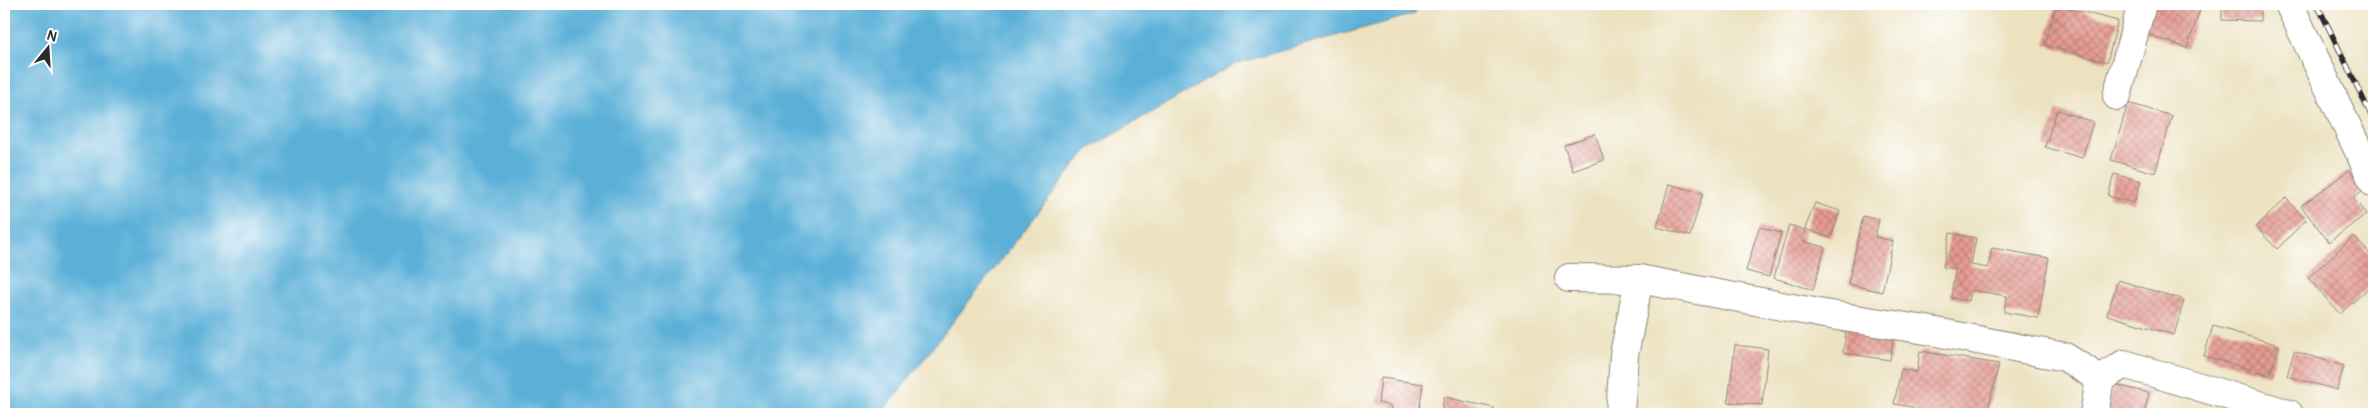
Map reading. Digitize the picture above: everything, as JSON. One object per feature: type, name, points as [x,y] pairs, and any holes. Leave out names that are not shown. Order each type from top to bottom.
[{"type":"street","points":[[2117,96],[2142,4]]},
{"type":"street","points":[[2289,4],[2374,183]]},
{"type":"street","points":[[1569,278],[1639,279],[1824,314],[1926,330],[2065,357],[2100,379]]},
{"type":"street","points":[[1620,414],[1624,355],[1639,279]]},
{"type":"street","points":[[2094,414],[2100,379],[2124,364],[2289,414]]},
{"type":"water","points":[[4,4],[1417,4],[1415,14],[1234,64],[1087,150],[881,414],[4,414]]},
{"type":"building","points":[[2149,4],[2202,4],[2187,48],[2140,32]]},
{"type":"building","points":[[2222,4],[2261,4],[2260,21],[2222,20]]},
{"type":"building","points":[[2056,5],[2118,21],[2107,62],[2045,45]]},
{"type":"building","points":[[2128,103],[2172,116],[2155,173],[2111,160]]},
{"type":"building","points":[[2057,110],[2093,122],[2082,158],[2045,147]]},
{"type":"building","points":[[1595,134],[1604,160],[1573,171],[1564,145]]},
{"type":"building","points":[[2349,170],[2364,189],[2353,198],[2366,214],[2329,242],[2301,206]]},
{"type":"building","points":[[2114,174],[2141,181],[2134,203],[2108,196]]},
{"type":"building","points":[[1669,184],[1703,193],[1690,236],[1657,227]]},
{"type":"building","points":[[2286,198],[2306,220],[2277,249],[2256,227]]},
{"type":"building","points":[[1815,203],[1840,211],[1831,238],[1805,229]]},
{"type":"building","points":[[1863,216],[1879,220],[1875,237],[1893,241],[1882,292],[1848,284]]},
{"type":"building","points":[[1789,225],[1805,230],[1802,241],[1825,247],[1813,290],[1774,278]]},
{"type":"building","points":[[1759,227],[1781,233],[1769,277],[1746,271]]},
{"type":"building","points":[[1950,233],[1976,238],[1971,265],[1988,268],[1992,248],[2049,258],[2038,318],[2004,312],[2007,296],[1971,290],[1969,301],[1951,298],[1955,269],[1943,267]]},
{"type":"building","points":[[2354,236],[2374,259],[2374,283],[2340,314],[2308,278]]},
{"type":"building","points":[[2118,280],[2184,300],[2174,335],[2107,315]]},
{"type":"building","points":[[1847,326],[1894,333],[1890,360],[1843,353]]},
{"type":"building","points":[[2213,326],[2279,345],[2270,375],[2204,356]]},
{"type":"building","points":[[1735,345],[1768,349],[1762,405],[1728,402]]},
{"type":"building","points":[[1920,351],[1999,364],[1987,414],[1911,414],[1912,407],[1894,404],[1901,369],[1917,372]]},
{"type":"building","points":[[2294,351],[2344,366],[2337,390],[2287,376]]},
{"type":"building","points":[[1381,378],[1423,384],[1419,411],[1406,409],[1405,414],[1391,414],[1392,406],[1378,403]]},
{"type":"building","points":[[2113,384],[2149,393],[2144,414],[2106,414]]},
{"type":"building","points":[[1444,397],[1494,408],[1493,414],[1441,414]]},
{"type":"railway","points":[[2317,4],[2374,121]]}]
